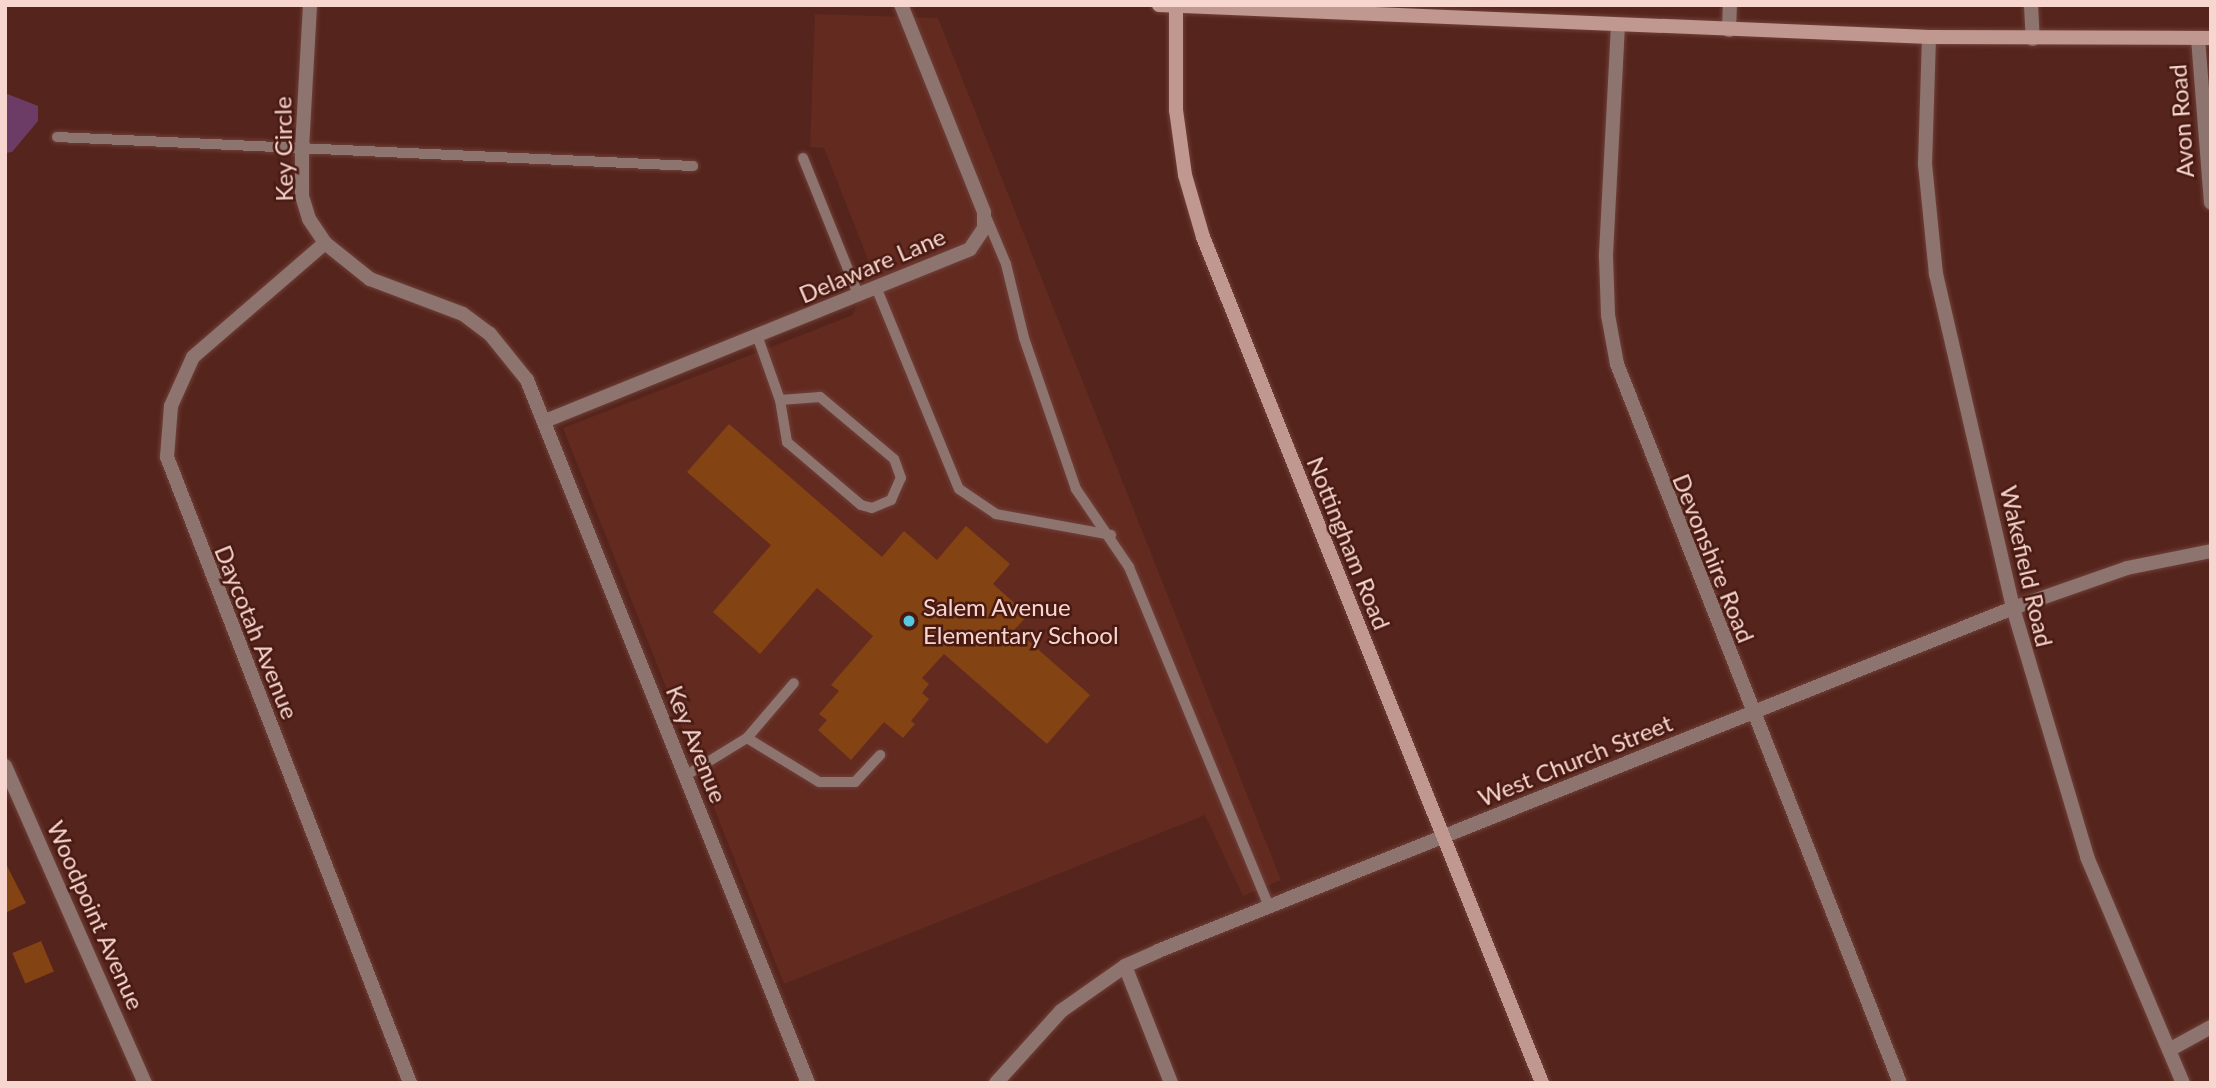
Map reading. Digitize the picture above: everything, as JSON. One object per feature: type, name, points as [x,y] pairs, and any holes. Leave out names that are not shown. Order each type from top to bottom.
[{"type":"street","name":"Key Circle","points":[[310,5],[302,196],[325,243],[370,279],[435,299],[490,334],[527,380],[545,421]]},
{"type":"street","points":[[901,5],[984,212]]},
{"type":"street","points":[[1159,5],[1453,12],[1618,25],[1929,37],[2205,38]]},
{"type":"street","points":[[1729,30],[1730,5]]},
{"type":"street","points":[[2031,5],[2033,39]]},
{"type":"street","name":"Nottingham Road","points":[[1176,6],[1176,110],[1185,175],[1203,237],[1542,1083]]},
{"type":"street","name":"Devonshire Road","points":[[1618,25],[1606,257],[1612,340],[1632,412],[1900,1083]]},
{"type":"street","name":"Wakefield Road","points":[[1929,37],[1925,164],[1932,251],[2012,608],[2087,857],[2183,1083]]},
{"type":"street","name":"Avon Road","points":[[2205,38],[2211,202]]},
{"type":"street","name":"Delaware Lane","points":[[545,421],[758,338],[970,249],[984,228],[984,212]]},
{"type":"street","name":"Daycotah Avenue","points":[[325,243],[193,357],[171,406],[167,457],[410,1083]]},
{"type":"street","name":"Key Avenue","points":[[545,421],[808,1083]]},
{"type":"street","name":"West Church Street","points":[[996,1083],[1061,1011],[1125,967],[1269,906],[2012,608],[2127,568],[2211,551]]},
{"type":"street","name":"Woodpoint Avenue","points":[[5,766],[9,786],[145,1083]]},
{"type":"street","points":[[1125,967],[1171,1083]]},
{"type":"street","points":[[2169,1050],[2211,1027]]},
{"type":"lane","points":[[57,137],[693,166]]},
{"type":"lane","points":[[803,158],[858,294]]},
{"type":"lane","points":[[984,212],[1006,264],[1024,338],[1076,489],[1111,535],[1269,906]]},
{"type":"lane","points":[[876,287],[948,471],[965,494],[996,514],[1111,535]]},
{"type":"lane","points":[[758,338],[780,400],[782,432],[794,450],[861,505],[872,508],[891,500],[901,478],[894,459],[820,397],[780,400]]},
{"type":"lane","points":[[685,776],[747,738],[794,683]]},
{"type":"lane","points":[[747,738],[819,782],[855,782],[880,755]]},
{"type":"shaded area","name":"Salem Avenue Elementary School","points":[[815,14],[938,18],[1281,880],[1243,896],[1205,815],[784,984],[563,428],[853,315],[870,264],[824,148],[810,147]]},
{"type":"shaded area","points":[[5,93],[38,106],[38,121],[12,152],[5,153]]},
{"type":"building","points":[[729,424],[882,557],[904,531],[937,560],[966,526],[1010,564],[993,584],[1028,615],[1015,629],[1090,695],[1047,744],[944,654],[922,678],[929,684],[922,693],[929,699],[911,721],[915,724],[903,738],[884,722],[851,760],[818,730],[827,720],[819,714],[839,691],[831,685],[873,636],[817,588],[760,654],[713,612],[771,545],[687,472]]},
{"type":"building","points":[[5,862],[26,903],[5,913]]},
{"type":"building","points":[[41,941],[54,971],[25,983],[12,953]]},
{"type":"place","name":"Salem Avenue Elementary School","points":[[909,621]]}]
